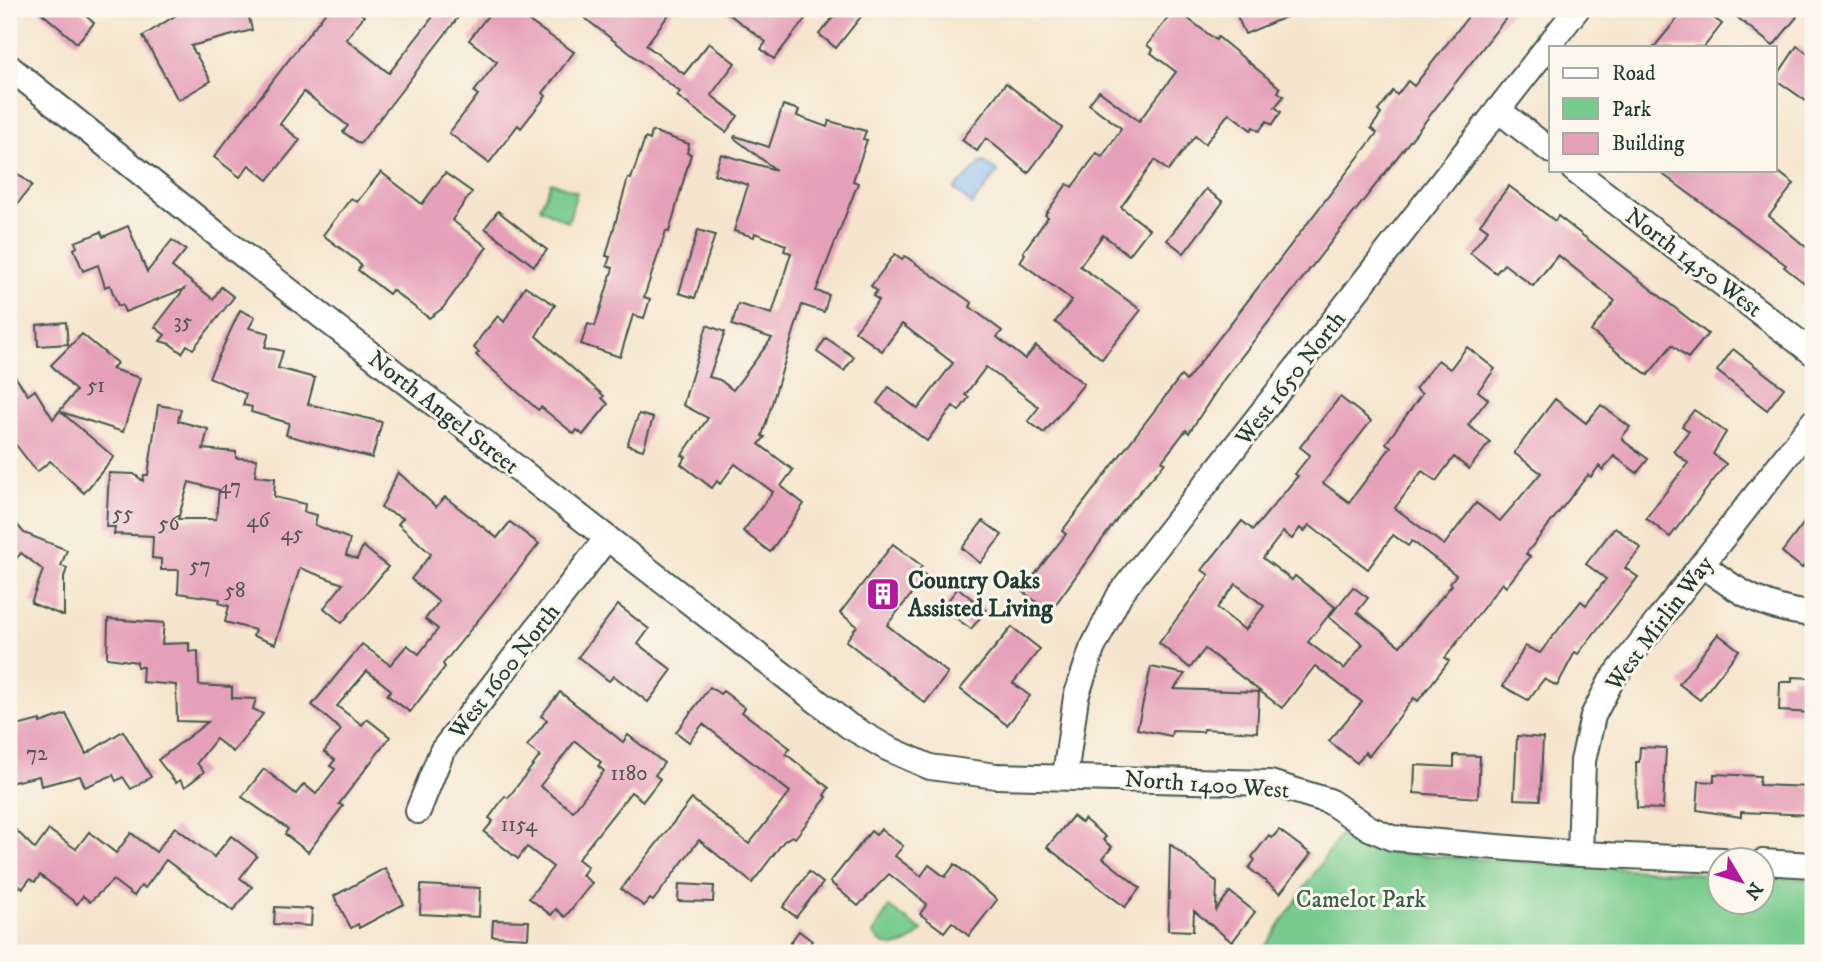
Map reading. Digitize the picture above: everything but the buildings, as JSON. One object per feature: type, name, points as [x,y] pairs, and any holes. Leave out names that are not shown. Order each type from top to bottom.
[{"type":"street","name":"West 1650 North","points":[[1065,776],[1076,697],[1092,649],[1120,594],[1577,9]]},
{"type":"street","name":"North Angel Street","points":[[9,67],[127,164],[849,726],[887,748],[930,767]]},
{"type":"street","points":[[1498,110],[1549,149]]},
{"type":"street","name":"North 1450 West","points":[[1577,172],[1813,353]]},
{"type":"street","name":"West Mirlin Way","points":[[1580,854],[1583,761],[1593,716],[1611,681],[1813,422]]},
{"type":"street","name":"West 1600 North","points":[[418,811],[429,777],[442,751],[606,539]]},
{"type":"street","points":[[1703,565],[1744,596],[1773,609],[1813,614]]},
{"type":"street","name":"North 1400 West","points":[[930,767],[996,776],[1270,783],[1329,801],[1369,828],[1392,838],[1580,854],[1706,859]]},
{"type":"street","points":[[1776,863],[1813,865]]},
{"type":"green space","points":[[551,182],[577,192],[568,222],[540,208]]},
{"type":"green space","name":"Camelot Park","points":[[1344,829],[1390,853],[1706,874],[1706,916],[1776,916],[1776,878],[1813,879],[1813,953],[1261,953]]},
{"type":"green space","points":[[889,907],[922,931],[911,941],[898,946],[891,946],[879,940],[873,934]]},
{"type":"water","points":[[983,161],[998,172],[972,205],[954,189]]},
{"type":"place","name":"Country Oaks Assisted Living","points":[[883,594]]}]
